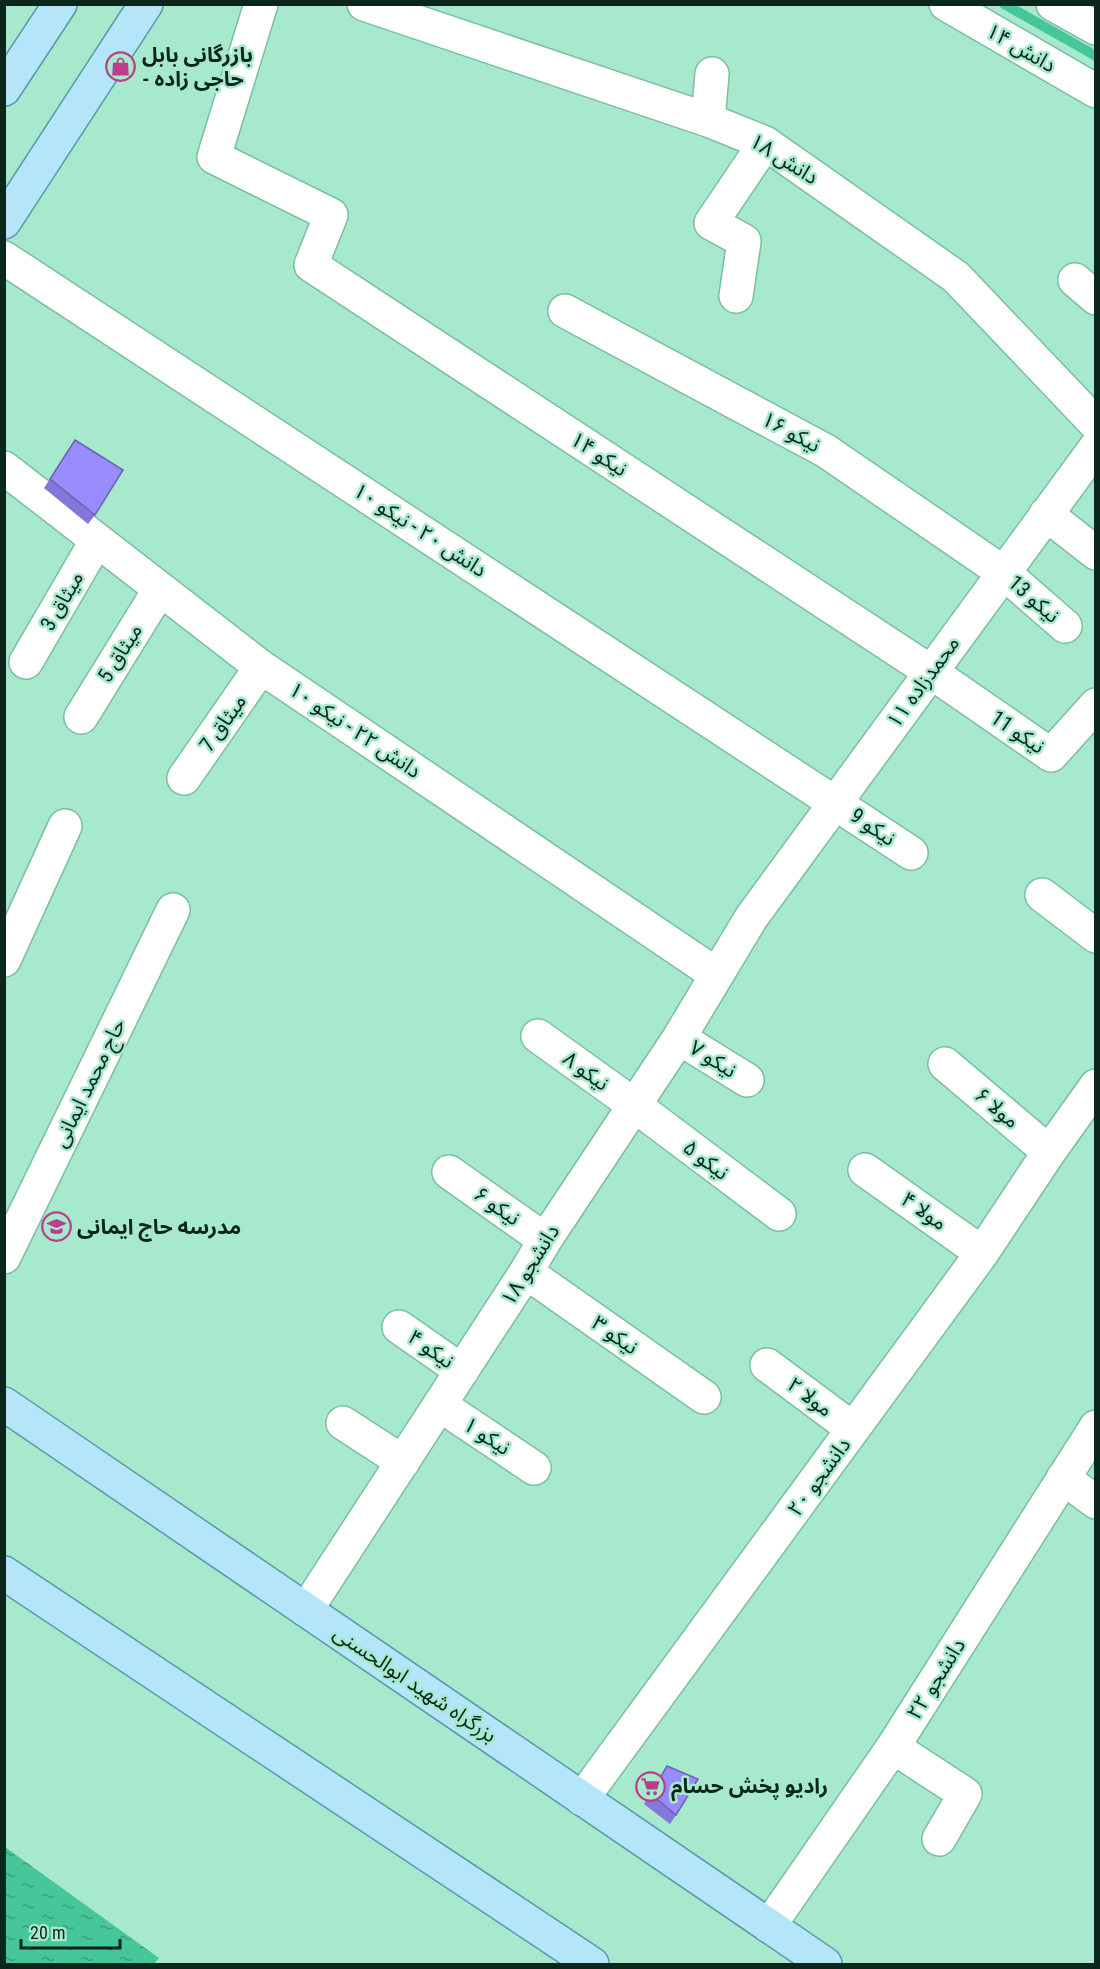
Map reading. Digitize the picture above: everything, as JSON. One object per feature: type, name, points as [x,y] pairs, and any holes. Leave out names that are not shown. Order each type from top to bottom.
[{"type":"main road","points":[[5,88],[60,4]]},
{"type":"main road","points":[[4,222],[146,4]]},
{"type":"main road","name":"بزرگراه شهید ابوالحسنی","points":[[4,1404],[825,1965]]},
{"type":"main road","points":[[4,1572],[592,1965]]},
{"type":"street","name":"نیکو ۱۴","points":[[261,4],[214,157],[332,215],[311,265],[931,672]]},
{"type":"street","name":"دانش ۱۸","points":[[364,4],[708,120],[765,143],[956,277],[1095,424]]},
{"type":"street","name":"دانش ۱۴","points":[[946,4],[1095,91]]},
{"type":"street","points":[[1053,4],[1095,28]]},
{"type":"street","points":[[708,120],[712,74]]},
{"type":"street","points":[[736,296],[744,241],[711,223],[765,143]]},
{"type":"street","name":"دانش ۲۰ - نیکو ۱۰","points":[[4,258],[836,802]]},
{"type":"street","name":"نیکو ۱۶","points":[[565,311],[826,450],[1004,573]]},
{"type":"street","name":"محمدزاده ۱۱","points":[[752,918],[1095,447]]},
{"type":"street","name":"دانش ۲۲ - نیکو ۱۰","points":[[4,468],[261,667],[717,975]]},
{"type":"street","points":[[1046,514],[1095,553]]},
{"type":"street","name":"میثاق 3","points":[[26,662],[97,540]]},
{"type":"street","name":"نیکو 13","points":[[1004,573],[1065,626]]},
{"type":"street","name":"میثاق 5","points":[[81,717],[160,589]]},
{"type":"street","name":"میثاق 7","points":[[184,778],[261,667]]},
{"type":"street","name":"نیکو 11","points":[[931,672],[1051,755],[1095,705]]},
{"type":"street","name":"نیکو 9","points":[[836,802],[911,853]]},
{"type":"street","points":[[4,960],[64,826]]},
{"type":"street","points":[[1042,895],[1095,936]]},
{"type":"street","name":"حاج محمد ایمانی","points":[[4,1257],[173,910]]},
{"type":"street","name":"دانشجو ۱۸","points":[[306,1610],[440,1406],[545,1240],[680,1038],[752,918]]},
{"type":"street","name":"نیکو ۸","points":[[538,1036],[634,1105]]},
{"type":"street","name":"نیکو ۷","points":[[680,1038],[747,1080]]},
{"type":"street","name":"مولا ۶","points":[[945,1064],[1049,1152]]},
{"type":"street","name":"دانشجو ۲۰","points":[[582,1799],[982,1253],[1095,1086]]},
{"type":"street","name":"نیکو ۵","points":[[634,1105],[779,1215]]},
{"type":"street","name":"مولا ۴","points":[[865,1170],[982,1253]]},
{"type":"street","name":"نیکو ۶","points":[[449,1172],[545,1240]]},
{"type":"street","name":"نیکو ۳","points":[[526,1272],[704,1398]]},
{"type":"street","name":"نیکو ۴","points":[[399,1327],[462,1371]]},
{"type":"street","name":"مولا ۲","points":[[767,1365],[854,1429]]},
{"type":"street","name":"نیکو ۱","points":[[440,1406],[534,1467]]},
{"type":"street","points":[[343,1423],[403,1462]]},
{"type":"street","name":"دانشجو ۲۲","points":[[769,1926],[893,1748],[1095,1427]]},
{"type":"street","points":[[1063,1478],[1095,1502]]},
{"type":"street","points":[[893,1748],[965,1794],[939,1839]]},
{"type":"water","points":[[4,1847],[159,1958],[154,1964],[5,1964]]},
{"type":"building","points":[[75,440],[123,470],[95,515],[50,479]]},
{"type":"building","points":[[667,1766],[698,1779],[676,1815],[651,1794]]},
{"type":"waterway","points":[[1004,4],[1096,56]]},
{"type":"place","name":"بازرگانی بابل - حاجی زاده","points":[[121,67]]},
{"type":"place","name":"مدرسه حاج ایمانی","points":[[56,1227]]},
{"type":"place","name":"رادیو پخش حسام","points":[[650,1786]]}]
